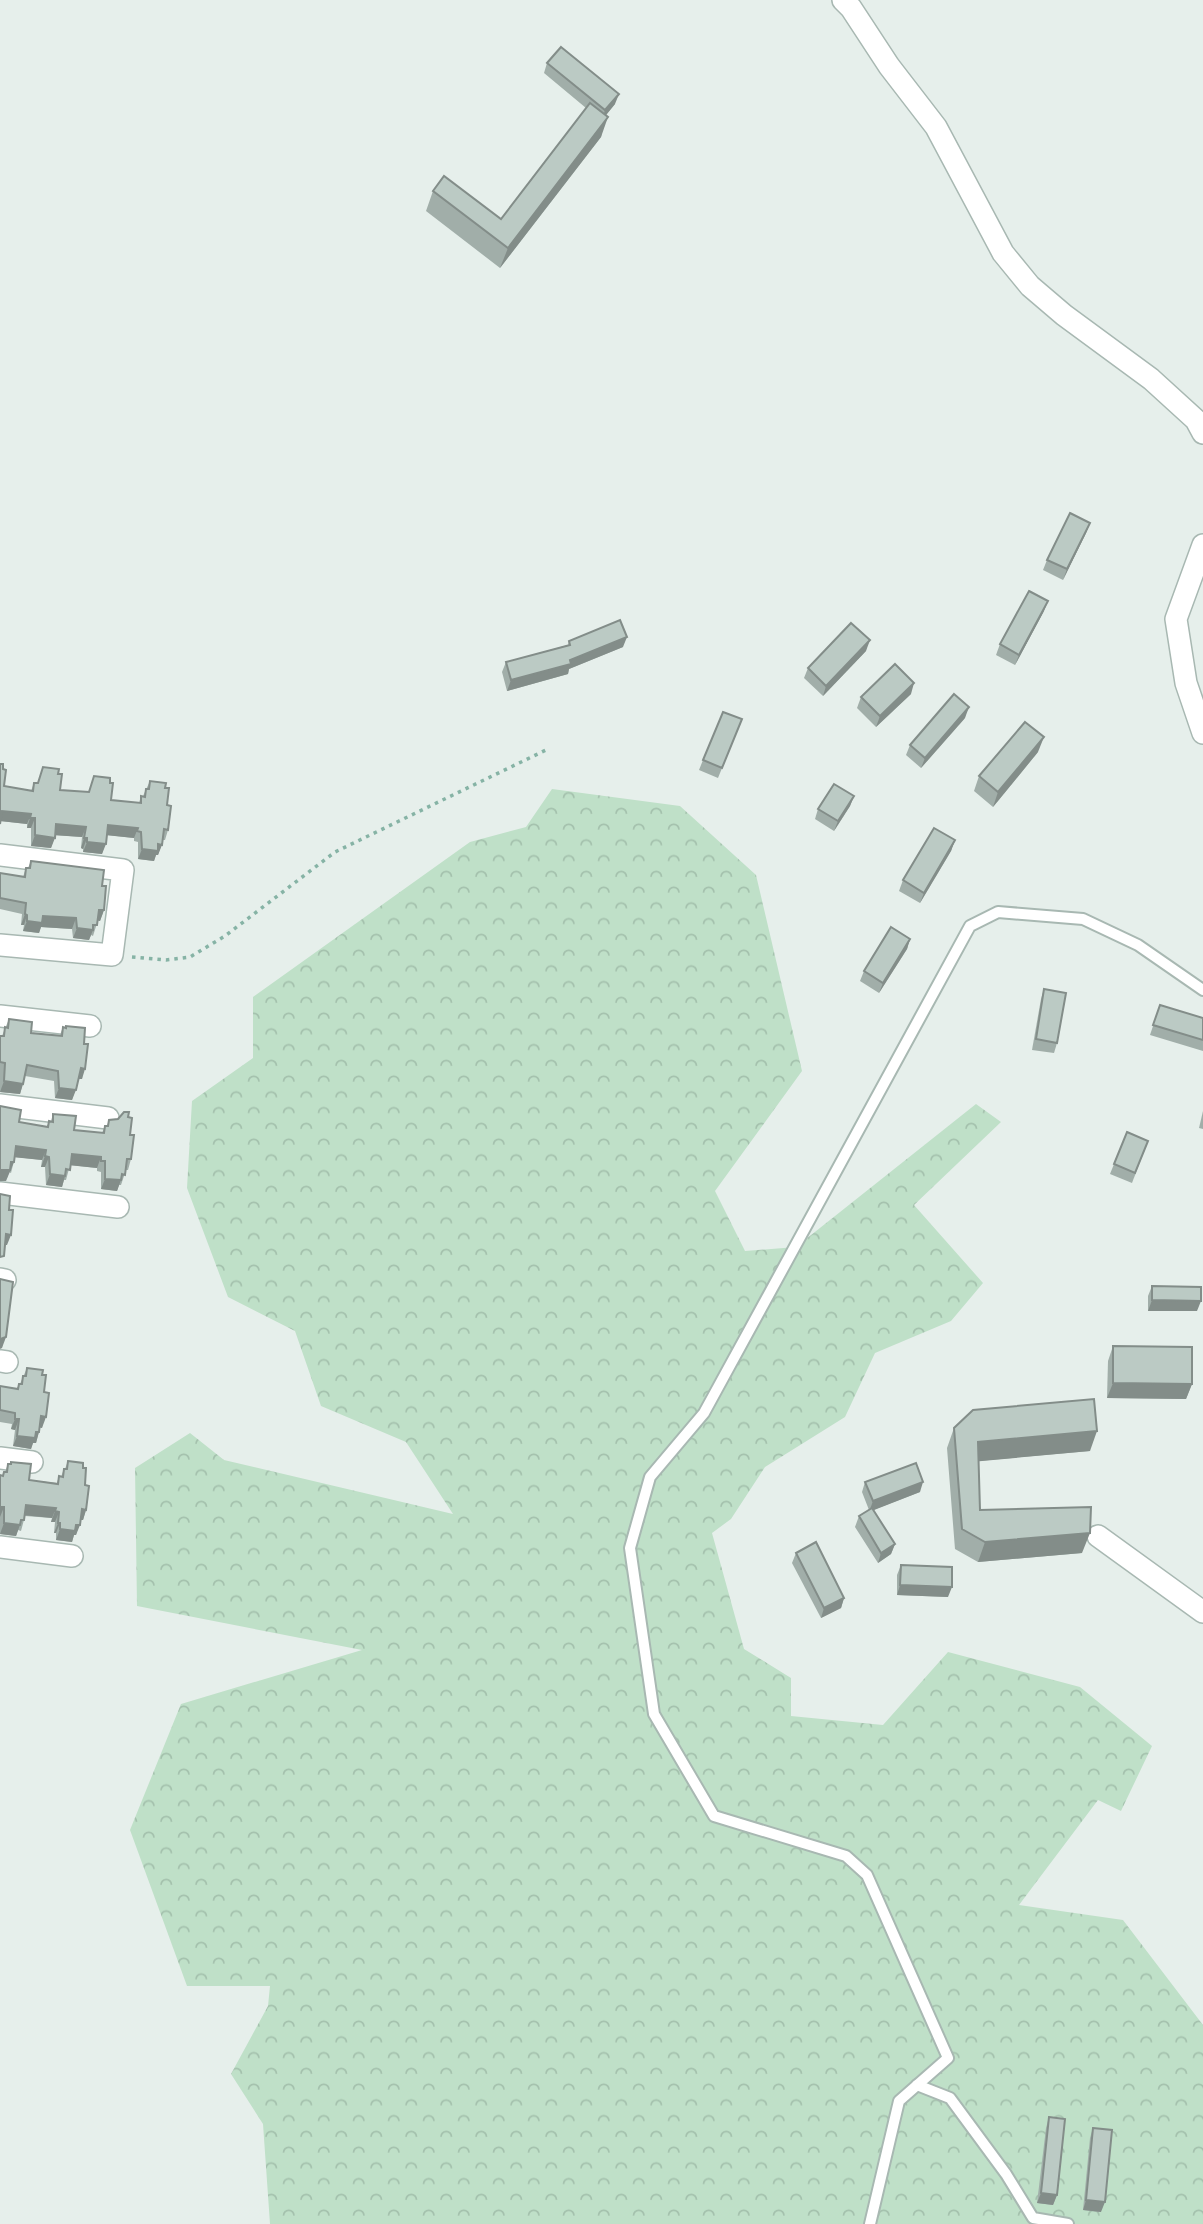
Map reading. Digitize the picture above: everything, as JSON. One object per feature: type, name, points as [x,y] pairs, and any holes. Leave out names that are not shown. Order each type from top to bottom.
[{"type":"street","points":[[843,0],[936,127],[1009,261],[1030,286],[1063,315],[1151,379],[1196,420],[1203,433]]},
{"type":"street","points":[[1203,545],[1176,619],[1186,682],[1198,699],[1203,733]]},
{"type":"street","points":[[0,855],[123,870],[112,955],[0,945]]},
{"type":"street","points":[[0,1016],[90,1026]]},
{"type":"street","points":[[0,1105],[108,1118]]},
{"type":"street","points":[[0,1193],[118,1207]]},
{"type":"street","points":[[0,1458],[32,1462]]},
{"type":"street","points":[[1098,1536],[1203,1612]]},
{"type":"street","points":[[0,1547],[72,1556]]},
{"type":"lane","points":[[870,2224],[899,2101],[948,2058],[867,1875],[846,1856],[714,1816],[654,1714],[630,1548],[650,1477],[704,1413],[971,926],[998,912],[1083,919],[1138,945],[1203,990]]},
{"type":"lane","points":[[917,2085],[950,2098],[1006,2174],[1033,2218],[1068,2224]]},
{"type":"path","points":[[112,955],[166,960],[190,957],[225,936],[335,852],[546,750]]},
{"type":"green space","points":[[552,789],[680,806],[756,875],[802,1071],[715,1191],[745,1251],[796,1247],[976,1104],[1001,1122],[914,1205],[983,1283],[951,1321],[875,1353],[845,1417],[765,1467],[731,1519],[712,1533],[744,1649],[791,1678],[791,1716],[883,1725],[948,1652],[1080,1687],[1152,1746],[1121,1811],[1098,1800],[1019,1905],[1123,1920],[1203,2025],[1203,2224],[270,2224],[263,2124],[231,2074],[268,2006],[270,1986],[187,1986],[130,1830],[181,1704],[362,1650],[137,1606],[135,1468],[190,1433],[224,1460],[453,1514],[406,1442],[321,1406],[295,1331],[228,1297],[187,1188],[192,1101],[253,1058],[253,997],[470,842],[526,827]]},
{"type":"building","points":[[561,47],[619,94],[605,110],[547,63]]},
{"type":"building","points":[[590,103],[608,117],[508,248],[433,191],[444,176],[501,219]]},
{"type":"building","points":[[1070,513],[1090,523],[1067,569],[1047,560]]},
{"type":"building","points":[[1029,591],[1048,601],[1019,655],[1000,644]]},
{"type":"building","points":[[620,620],[627,637],[570,660],[571,664],[511,680],[506,662],[570,645],[569,641]]},
{"type":"building","points":[[851,623],[870,640],[826,686],[808,668]]},
{"type":"building","points":[[895,664],[914,683],[880,716],[861,697]]},
{"type":"building","points":[[954,694],[969,707],[925,758],[910,745]]},
{"type":"building","points":[[723,712],[742,719],[722,768],[703,760]]},
{"type":"building","points":[[1025,722],[1044,737],[998,792],[979,776]]},
{"type":"building","points":[[0,764],[3,764],[3,769],[6,770],[4,786],[33,791],[34,783],[38,783],[43,767],[59,769],[58,774],[62,774],[60,790],[89,792],[94,776],[110,778],[110,783],[113,783],[111,800],[141,803],[141,796],[145,797],[150,781],[166,783],[165,788],[169,788],[167,805],[171,806],[168,830],[164,829],[162,845],[158,844],[158,851],[142,849],[141,832],[137,831],[138,828],[108,825],[106,844],[87,842],[87,838],[84,838],[86,827],[56,824],[55,838],[35,835],[35,818],[30,818],[31,814],[2,811],[0,824]]},
{"type":"building","points":[[834,784],[854,796],[838,821],[818,809]]},
{"type":"building","points":[[934,828],[955,840],[924,893],[903,880]]},
{"type":"building","points":[[31,861],[104,870],[104,910],[99,910],[97,925],[93,925],[93,930],[77,928],[76,918],[43,916],[42,923],[27,921],[26,903],[0,898],[0,873],[25,877],[26,868],[30,868]]},
{"type":"building","points":[[891,927],[910,939],[883,983],[864,971]]},
{"type":"building","points":[[1044,989],[1066,993],[1057,1043],[1036,1039]]},
{"type":"building","points":[[1160,1005],[1203,1018],[1203,1040],[1153,1025]]},
{"type":"building","points":[[9,1019],[32,1022],[31,1033],[62,1036],[63,1027],[85,1028],[84,1044],[88,1044],[85,1069],[81,1068],[76,1090],[59,1088],[58,1071],[27,1065],[23,1084],[4,1081],[5,1063],[0,1062],[0,1036],[4,1036]]},
{"type":"building","points":[[0,1106],[21,1110],[19,1122],[48,1127],[49,1121],[53,1122],[53,1114],[76,1116],[74,1130],[104,1133],[109,1120],[118,1119],[124,1112],[129,1112],[128,1117],[132,1118],[130,1135],[134,1135],[131,1159],[127,1159],[125,1175],[122,1174],[121,1180],[105,1179],[105,1161],[101,1161],[101,1157],[72,1154],[70,1170],[66,1169],[65,1176],[50,1174],[46,1150],[16,1146],[10,1170],[0,1170]]},
{"type":"building","points":[[1127,1132],[1148,1141],[1135,1173],[1114,1164]]},
{"type":"building","points":[[0,1194],[10,1196],[9,1210],[13,1210],[11,1235],[6,1234],[4,1256],[0,1257]]},
{"type":"building","points":[[0,1279],[13,1282],[6,1337],[0,1339]]},
{"type":"building","points":[[1152,1286],[1201,1287],[1201,1301],[1152,1300]]},
{"type":"building","points":[[1113,1346],[1192,1347],[1192,1384],[1113,1383]]},
{"type":"building","points":[[27,1368],[43,1370],[42,1375],[46,1375],[44,1392],[49,1393],[46,1417],[41,1416],[39,1432],[36,1432],[35,1438],[17,1436],[19,1419],[15,1419],[15,1413],[0,1410],[0,1386],[18,1389],[23,1376],[26,1376]]},
{"type":"building","points":[[1094,1399],[1097,1431],[978,1442],[980,1510],[1091,1507],[1090,1533],[985,1542],[962,1529],[954,1428],[973,1410]]},
{"type":"building","points":[[68,1461],[83,1463],[83,1468],[86,1468],[85,1485],[89,1486],[86,1510],[82,1509],[80,1525],[76,1525],[75,1531],[60,1529],[59,1512],[55,1511],[56,1508],[26,1505],[24,1520],[21,1520],[20,1525],[4,1523],[4,1507],[0,1507],[0,1475],[3,1476],[4,1472],[7,1472],[8,1464],[31,1464],[29,1480],[58,1484],[59,1476],[63,1477],[64,1469],[67,1469]]},
{"type":"building","points":[[916,1463],[923,1482],[873,1501],[865,1482]]},
{"type":"building","points":[[872,1508],[895,1544],[881,1553],[859,1516]]},
{"type":"building","points":[[816,1542],[844,1598],[824,1608],[796,1553]]},
{"type":"building","points":[[901,1565],[952,1567],[952,1587],[900,1585]]},
{"type":"building","points":[[1049,2117],[1065,2119],[1057,2195],[1041,2193]]},
{"type":"building","points":[[1093,2128],[1112,2130],[1105,2202],[1086,2200]]}]
